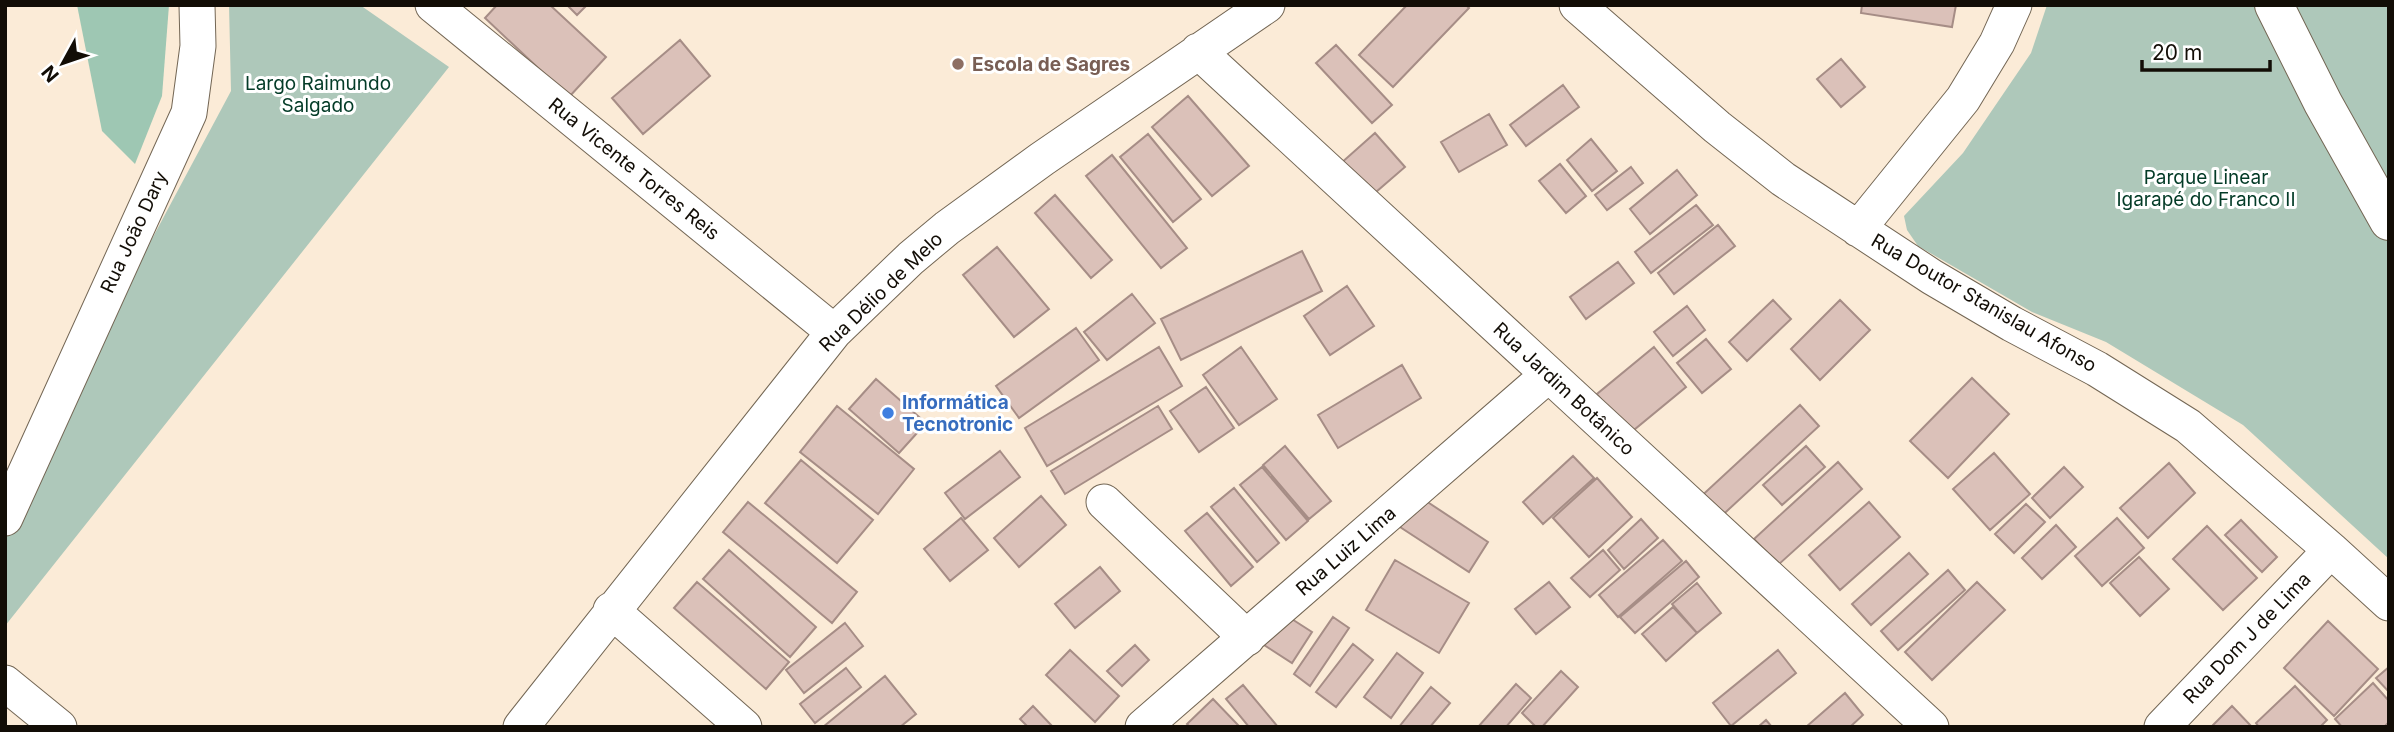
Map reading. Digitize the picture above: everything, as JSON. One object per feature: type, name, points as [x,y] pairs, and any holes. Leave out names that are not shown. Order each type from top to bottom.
[{"type":"highway","points":[[2274,5],[2323,103],[2389,221]]},
{"type":"street","name":"Rua João Dary","points":[[5,518],[189,113],[198,46],[197,5]]},
{"type":"street","name":"Rua Délio de Melo","points":[[521,727],[611,610],[834,332],[911,258],[947,228],[1266,5]]},
{"type":"street","name":"Rua Doutor Stanislau Afonso","points":[[1577,5],[1717,127],[1783,179],[1932,277],[2097,369],[2188,425],[2389,603]]},
{"type":"street","points":[[1858,229],[1963,99],[1997,43],[2014,5]]},
{"type":"street","name":"Rua Vicente Torres Reis","points":[[443,8],[834,332]]},
{"type":"street","name":"Rua Jardim Botânico","points":[[1198,51],[1931,727]]},
{"type":"street","name":"Rua Luiz Lima","points":[[1143,727],[1548,375]]},
{"type":"street","points":[[1104,502],[1247,638]]},
{"type":"street","name":"Rua Dom J de Lima","points":[[2162,727],[2331,550]]},
{"type":"street","points":[[611,610],[744,727]]},
{"type":"street","points":[[5,683],[59,727]]},
{"type":"green space","points":[[77,5],[169,5],[162,96],[135,164],[102,131]]},
{"type":"green space","name":"Largo Raimundo Salgado","points":[[229,5],[360,5],[449,67],[5,626],[5,514],[231,91]]},
{"type":"green space","name":"Parque Linear Igarapé do Franco II","points":[[2047,5],[2389,5],[2389,559],[2243,425],[2106,342],[2032,312],[1918,246],[1907,230],[1904,216],[1963,153],[2031,53]]},
{"type":"building","points":[[497,5],[550,5],[606,57],[569,97],[485,18]]},
{"type":"building","points":[[567,5],[587,5],[577,15]]},
{"type":"building","points":[[1407,5],[1466,5],[1469,8],[1393,87],[1359,55]]},
{"type":"building","points":[[1862,5],[1956,5],[1952,27],[1861,13]]},
{"type":"building","points":[[680,40],[710,76],[643,134],[612,98]]},
{"type":"building","points":[[1336,45],[1392,105],[1372,123],[1316,63]]},
{"type":"building","points":[[1841,59],[1865,87],[1841,107],[1817,79]]},
{"type":"building","points":[[1563,85],[1579,107],[1526,146],[1510,125]]},
{"type":"building","points":[[1188,96],[1249,166],[1212,196],[1152,127]]},
{"type":"building","points":[[1489,114],[1507,145],[1459,172],[1441,142]]},
{"type":"building","points":[[1375,133],[1405,167],[1369,198],[1340,164]]},
{"type":"building","points":[[1148,134],[1201,199],[1173,222],[1120,157]]},
{"type":"building","points":[[1591,139],[1617,171],[1592,191],[1567,160]]},
{"type":"building","points":[[1112,155],[1187,248],[1161,268],[1086,176]]},
{"type":"building","points":[[1560,164],[1586,196],[1566,213],[1539,181]]},
{"type":"building","points":[[1631,167],[1643,183],[1607,210],[1595,195]]},
{"type":"building","points":[[1677,170],[1697,195],[1650,234],[1630,209]]},
{"type":"building","points":[[1055,195],[1112,260],[1091,278],[1035,213]]},
{"type":"building","points":[[1696,205],[1713,225],[1651,273],[1635,252]]},
{"type":"building","points":[[1718,225],[1735,246],[1674,294],[1658,273]]},
{"type":"building","points":[[997,247],[1049,309],[1014,337],[963,275]]},
{"type":"building","points":[[1302,251],[1322,291],[1181,360],[1161,319]]},
{"type":"building","points":[[1618,262],[1634,283],[1586,319],[1570,297]]},
{"type":"building","points":[[1347,286],[1374,326],[1330,355],[1304,316]]},
{"type":"building","points":[[1132,294],[1155,323],[1107,360],[1084,332]]},
{"type":"building","points":[[1773,300],[1791,319],[1747,361],[1729,342]]},
{"type":"building","points":[[1840,300],[1870,330],[1820,380],[1791,349]]},
{"type":"building","points":[[1687,306],[1705,330],[1673,356],[1654,332]]},
{"type":"building","points":[[1076,328],[1099,360],[1019,418],[996,386]]},
{"type":"building","points":[[1706,339],[1731,369],[1702,393],[1677,363]]},
{"type":"building","points":[[1159,347],[1182,386],[1047,466],[1025,428]]},
{"type":"building","points":[[1241,347],[1277,399],[1239,425],[1203,375]]},
{"type":"building","points":[[1654,347],[1686,387],[1629,434],[1597,394]]},
{"type":"building","points":[[1402,365],[1421,398],[1338,448],[1318,415]]},
{"type":"building","points":[[1972,378],[2009,414],[1948,478],[1910,441]]},
{"type":"building","points":[[876,379],[926,423],[899,453],[849,409]]},
{"type":"building","points":[[1206,387],[1234,428],[1199,452],[1170,411]]},
{"type":"building","points":[[1800,405],[1819,426],[1715,522],[1696,501]]},
{"type":"building","points":[[837,406],[914,469],[878,514],[800,452]]},
{"type":"building","points":[[1158,406],[1172,429],[1065,494],[1051,471]]},
{"type":"building","points":[[1285,446],[1331,501],[1309,519],[1263,465]]},
{"type":"building","points":[[1806,446],[1825,467],[1782,505],[1763,485]]},
{"type":"building","points":[[1000,451],[1020,477],[965,519],[945,493]]},
{"type":"building","points":[[1994,453],[2030,494],[1990,530],[1953,489]]},
{"type":"building","points":[[1573,456],[1594,478],[1543,524],[1523,502]]},
{"type":"building","points":[[801,460],[873,520],[837,563],[765,503]]},
{"type":"building","points":[[1838,462],[1862,489],[1778,565],[1754,539]]},
{"type":"building","points":[[2169,463],[2195,493],[2148,538],[2120,508]]},
{"type":"building","points":[[1262,467],[1308,521],[1286,540],[1240,485]]},
{"type":"building","points":[[2064,467],[2083,487],[2050,518],[2032,498]]},
{"type":"building","points":[[1597,478],[1632,517],[1589,557],[1553,518]]},
{"type":"building","points":[[1234,488],[1279,543],[1257,562],[1211,507]]},
{"type":"building","points":[[1041,496],[1066,525],[1019,567],[994,538]]},
{"type":"building","points":[[1420,497],[1488,542],[1469,572],[1400,527]]},
{"type":"building","points":[[748,502],[857,592],[832,623],[723,532]]},
{"type":"building","points":[[1869,502],[1900,537],[1840,590],[1809,555]]},
{"type":"building","points":[[2026,504],[2045,522],[2014,553],[1995,534]]},
{"type":"building","points":[[1207,513],[1253,567],[1231,586],[1185,531]]},
{"type":"building","points":[[961,518],[988,550],[950,581],[924,549]]},
{"type":"building","points":[[2117,518],[2144,548],[2102,586],[2075,556]]},
{"type":"building","points":[[1641,519],[1658,538],[1624,569],[1608,550]]},
{"type":"building","points":[[2241,520],[2277,557],[2262,572],[2225,535]]},
{"type":"building","points":[[2056,525],[2076,547],[2042,579],[2022,558]]},
{"type":"building","points":[[2207,526],[2257,578],[2223,610],[2173,559]]},
{"type":"building","points":[[1663,540],[1682,561],[1618,617],[1599,595]]},
{"type":"building","points":[[729,550],[816,627],[790,657],[703,579]]},
{"type":"building","points":[[1603,550],[1620,570],[1590,597],[1571,578]]},
{"type":"building","points":[[1909,553],[1928,574],[1871,625],[1852,604]]},
{"type":"building","points":[[2139,557],[2169,589],[2140,616],[2110,583]]},
{"type":"building","points":[[1395,560],[1469,603],[1439,653],[1366,610]]},
{"type":"building","points":[[1686,561],[1699,577],[1635,633],[1620,617]]},
{"type":"building","points":[[1100,567],[1120,591],[1075,628],[1055,604]]},
{"type":"building","points":[[1948,570],[1965,590],[1898,650],[1881,631]]},
{"type":"building","points":[[697,582],[789,662],[766,689],[674,608]]},
{"type":"building","points":[[1549,582],[1570,607],[1536,634],[1515,609]]},
{"type":"building","points":[[1977,582],[2005,610],[1932,680],[1905,652]]},
{"type":"building","points":[[1697,583],[1721,613],[1697,633],[1672,604]]},
{"type":"building","points":[[1673,607],[1697,633],[1666,661],[1642,634]]},
{"type":"building","points":[[1284,614],[1312,632],[1292,663],[1264,645]]},
{"type":"building","points":[[1333,617],[1349,628],[1310,686],[1294,674]]},
{"type":"building","points":[[2328,621],[2378,669],[2334,716],[2284,668]]},
{"type":"building","points":[[845,623],[863,646],[804,693],[786,670]]},
{"type":"building","points":[[1353,644],[1373,660],[1336,707],[1316,692]]},
{"type":"building","points":[[1135,645],[1149,660],[1122,686],[1107,671]]},
{"type":"building","points":[[1070,650],[1119,696],[1095,722],[1046,675]]},
{"type":"building","points":[[1778,650],[1796,673],[1731,726],[1713,703]]},
{"type":"building","points":[[1397,653],[1423,673],[1391,718],[1364,697]]},
{"type":"building","points":[[2389,667],[2389,692],[2376,678]]},
{"type":"building","points":[[846,668],[861,687],[815,723],[800,704]]},
{"type":"building","points":[[1561,671],[1578,687],[1542,727],[1536,727],[1522,713]]},
{"type":"building","points":[[885,676],[916,714],[900,727],[823,727]]},
{"type":"building","points":[[2373,683],[2389,701],[2389,722],[2384,727],[2342,727],[2335,719]]},
{"type":"building","points":[[1516,684],[1531,698],[1506,727],[1478,727]]},
{"type":"building","points":[[1243,685],[1278,727],[1249,727],[1226,699]]},
{"type":"building","points":[[2295,686],[2327,720],[2320,727],[2259,727],[2256,723]]},
{"type":"building","points":[[1431,687],[1450,703],[1430,727],[1399,727]]},
{"type":"building","points":[[1845,693],[1863,715],[1850,727],[1806,727]]},
{"type":"building","points":[[1213,699],[1238,725],[1190,727],[1187,724]]},
{"type":"building","points":[[1033,706],[1053,727],[1028,727],[1020,719]]},
{"type":"building","points":[[2232,706],[2252,727],[2212,726]]},
{"type":"building","points":[[1766,720],[1772,727],[1758,727]]},
{"type":"place","name":"Escola de Sagres","points":[[958,64]]},
{"type":"place","name":"Informática Tecnotronic","points":[[888,413]]}]
